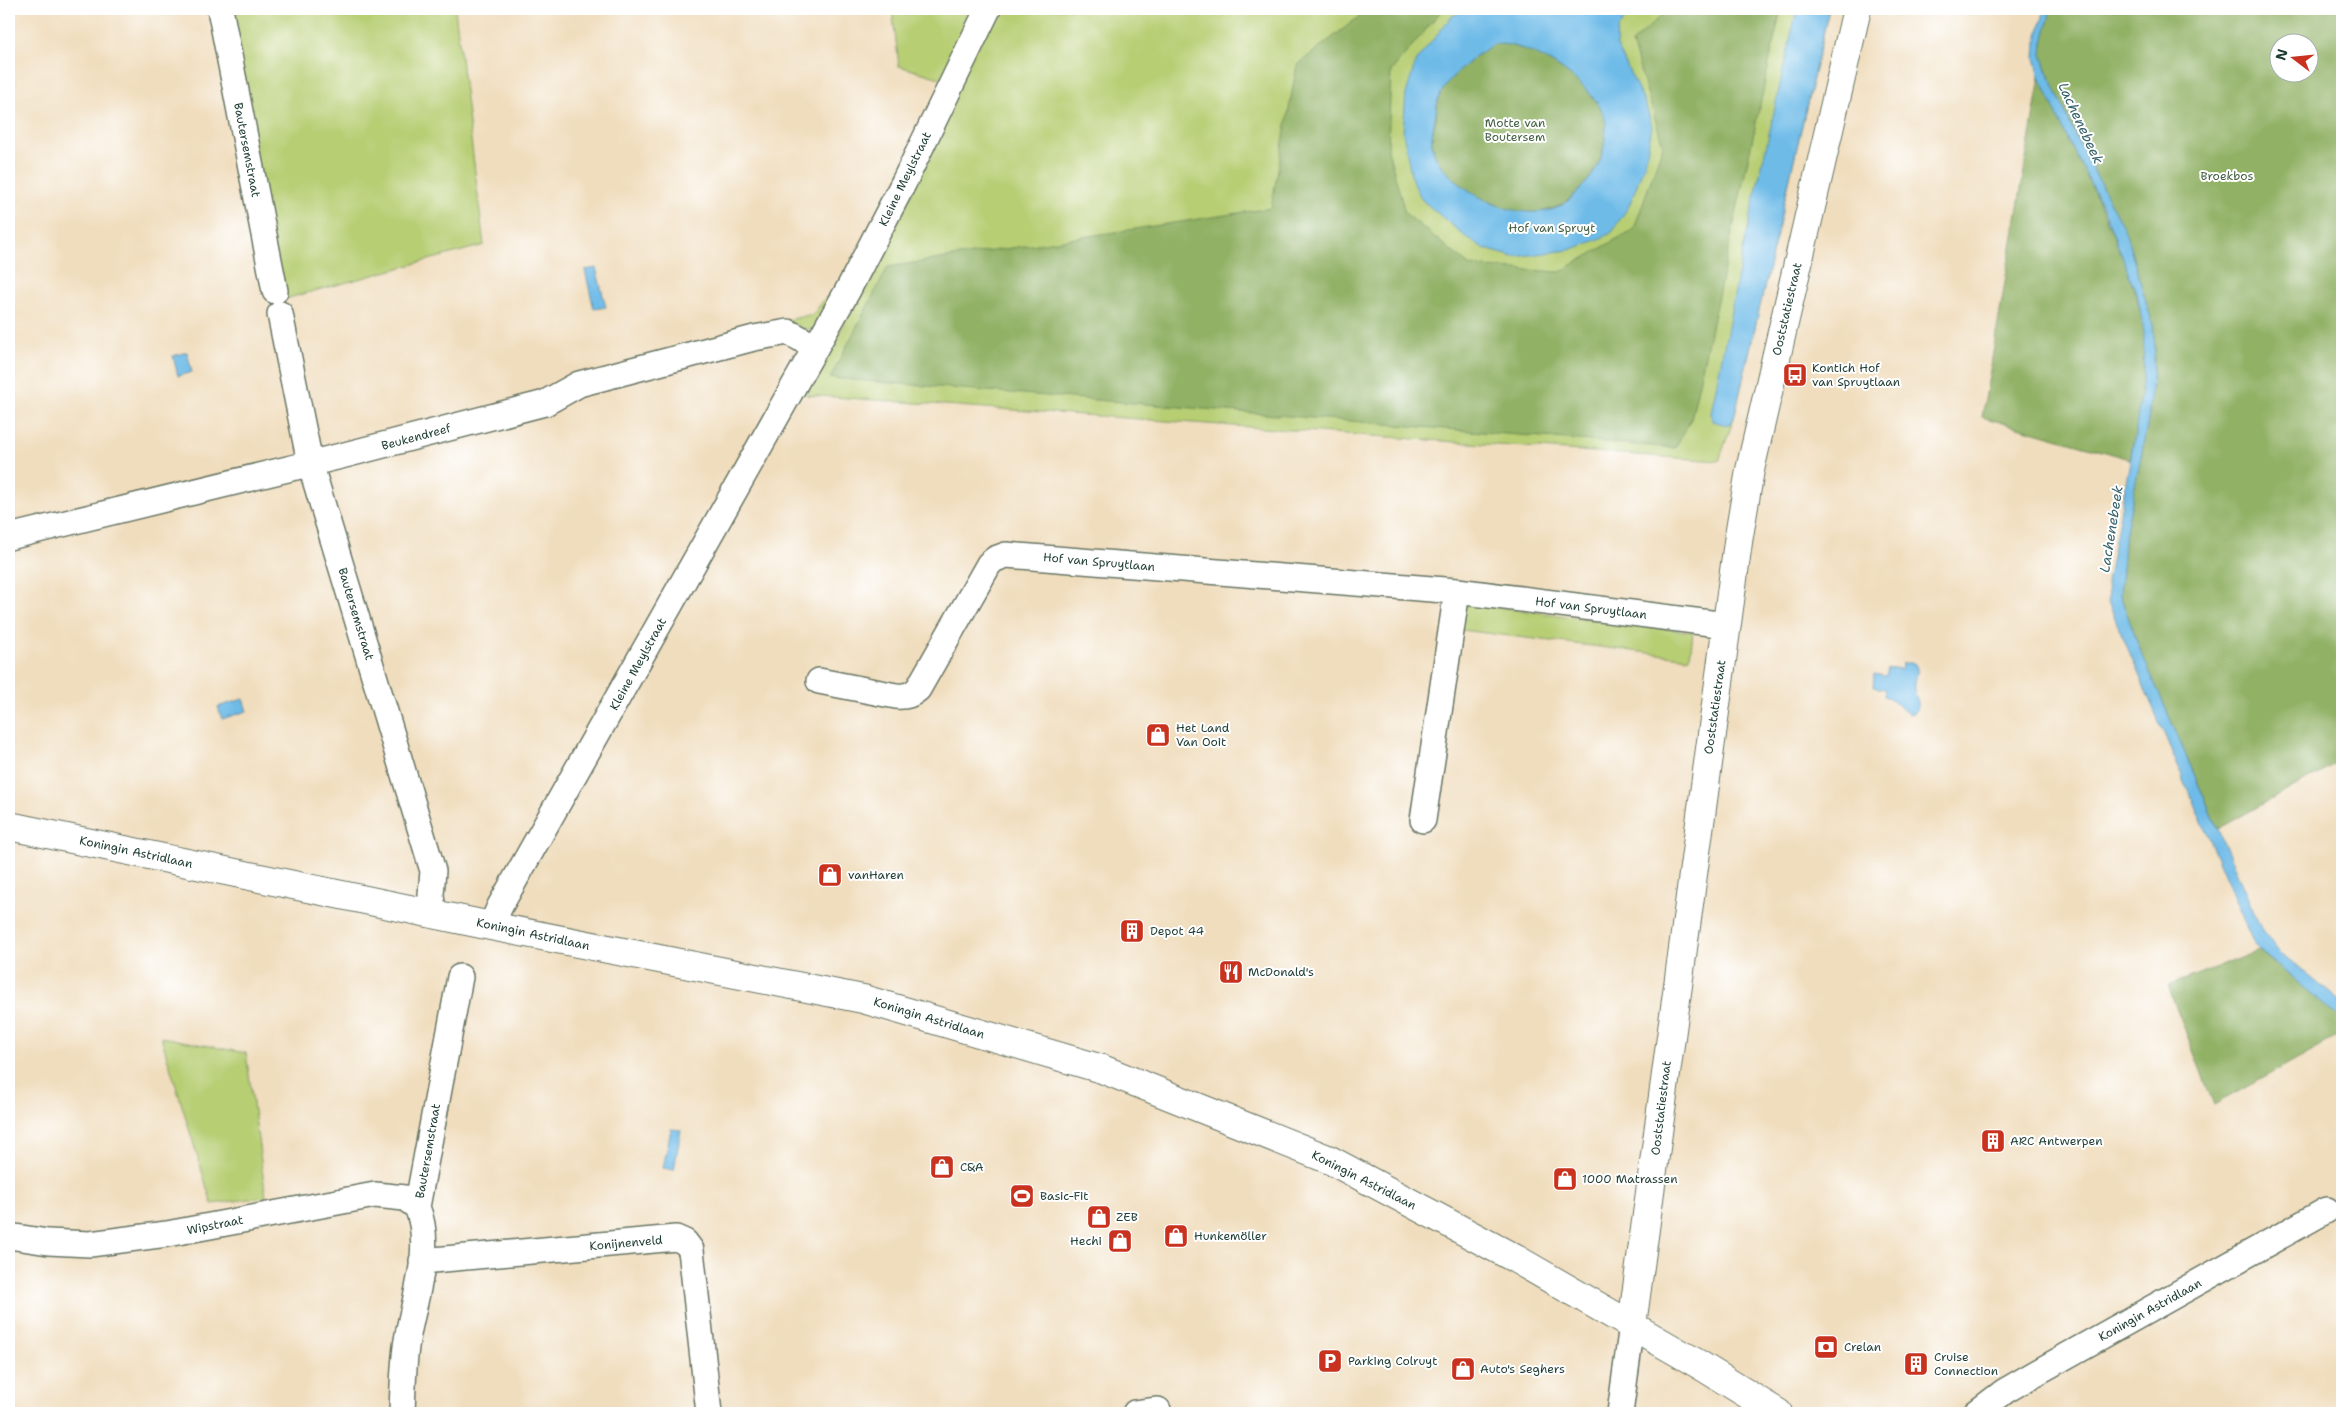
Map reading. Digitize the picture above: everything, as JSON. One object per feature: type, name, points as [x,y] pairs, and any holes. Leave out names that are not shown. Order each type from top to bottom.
[{"type":"main road","name":"Ooststatiestraat","points":[[1632,1325],[1726,625],[1750,470],[1856,9]]},
{"type":"main road","name":"Koningin Astridlaan","points":[[9,826],[491,926],[863,999],[1102,1069],[1330,1160],[1516,1259],[1632,1325],[1778,1413]]},
{"type":"street","name":"Bautersemstraat","points":[[220,9],[310,463],[433,871],[430,894],[433,913]]},
{"type":"street","name":"Kleine Meylstraat","points":[[491,926],[500,906],[848,290],[904,182],[988,9]]},
{"type":"street","name":"Beukendreef","points":[[9,537],[544,403],[579,384],[754,338],[788,332],[816,347]]},
{"type":"street","name":"Hof van Spruytlaan","points":[[819,682],[896,696],[909,696],[914,693],[989,564],[995,558],[1006,555],[1457,591],[1726,625]]},
{"type":"street","points":[[1423,820],[1457,591]]},
{"type":"street","name":"Bautersemstraat","points":[[402,1413],[407,1342],[422,1261],[422,1219],[417,1207],[460,977]]},
{"type":"street","name":"Wipstraat","points":[[9,1236],[48,1242],[90,1244],[167,1234],[375,1195],[405,1198],[417,1207]]},
{"type":"street","name":"Koningin Astridlaan","points":[[1976,1413],[2005,1391],[2036,1372],[2327,1210]]},
{"type":"street","name":"Konijnenveld","points":[[422,1261],[676,1238],[684,1242],[691,1250],[709,1413]]},
{"type":"street","name":"Ooststatiestraat","points":[[1620,1413],[1632,1325]]},
{"type":"green space","points":[[230,9],[455,9],[484,245],[281,300]]},
{"type":"green space","points":[[892,9],[977,9],[943,79],[899,66]]},
{"type":"green space","name":"Hof van Spruyt","points":[[991,9],[1829,9],[1734,418],[1719,461],[806,395],[910,197]]},
{"type":"green space","points":[[1369,9],[1443,9],[1391,71],[1388,150],[1405,213],[1470,266],[1560,272],[1634,229],[1663,145],[1632,43],[1668,9],[1781,9],[1691,419],[1675,448],[830,378],[888,267],[1271,208],[1297,65]]},
{"type":"green space","name":"Broekbos","points":[[2051,9],[2342,9],[2342,760],[2218,829],[2139,647],[2120,595],[2124,541],[2148,421],[2155,348],[2153,325],[2125,231],[2076,137],[2042,54]]},
{"type":"green space","name":"Motte van Boutersem","points":[[1494,44],[1509,45],[1526,50],[1561,68],[1591,95],[1601,109],[1606,123],[1603,152],[1591,177],[1565,202],[1542,212],[1530,213],[1504,208],[1479,197],[1450,175],[1438,162],[1433,151],[1432,135],[1438,99],[1442,91],[1454,75],[1478,54]]},
{"type":"green space","points":[[2040,77],[2113,233],[2141,312],[2145,364],[2142,396],[2130,459],[1982,417]]},
{"type":"green space","points":[[828,295],[834,299],[813,329],[808,330],[788,323],[788,320],[813,314]]},
{"type":"green space","points":[[1464,603],[1693,632],[1690,658],[1461,630]]},
{"type":"green space","points":[[2259,951],[2342,1018],[2342,1034],[2214,1105],[2168,986]]},
{"type":"green space","points":[[161,1037],[246,1053],[266,1197],[212,1204]]},
{"type":"water","points":[[1483,9],[1640,9],[1624,20],[1618,28],[1616,37],[1617,46],[1646,106],[1652,126],[1645,163],[1629,206],[1611,233],[1569,250],[1514,257],[1485,249],[1467,238],[1422,200],[1412,180],[1403,132],[1406,94],[1416,61],[1452,16],[1462,12]],"holes":[[[1494,44],[1509,45],[1544,58],[1577,81],[1591,95],[1601,109],[1606,123],[1603,152],[1594,171],[1586,183],[1571,198],[1560,207],[1551,210],[1539,212],[1514,210],[1479,197],[1446,171],[1438,162],[1433,151],[1432,138],[1438,100],[1447,84],[1462,68],[1486,49]]]},
{"type":"water","points":[[1797,9],[1829,9],[1734,418],[1727,425],[1712,421],[1711,413],[1743,250]]},
{"type":"water","points":[[2045,9],[2051,9],[2042,54],[2047,70],[2076,137],[2125,231],[2153,325],[2155,348],[2148,421],[2124,541],[2120,595],[2139,647],[2262,931],[2276,949],[2342,1003],[2342,1019],[2255,947],[2108,602],[2107,582],[2136,429],[2143,375],[2144,333],[2138,298],[2105,212],[2069,142],[2040,77],[2035,58],[2036,43]]},
{"type":"water","points":[[596,268],[606,307],[594,309],[585,270]]},
{"type":"water","points":[[187,352],[192,372],[178,376],[173,356]]},
{"type":"water","points":[[1902,663],[1914,663],[1917,670],[1914,690],[1918,707],[1911,714],[1904,711],[1893,700],[1884,696],[1885,689],[1873,687],[1874,674],[1886,676],[1888,668],[1901,670]]},
{"type":"water","points":[[243,699],[247,711],[222,719],[218,707]]},
{"type":"water","points":[[671,1129],[681,1130],[674,1170],[663,1168]]},
{"type":"place","name":"Kontich Hof van Spruytlaan","points":[[1795,375]]},
{"type":"place","name":"Het Land Van Ooit","points":[[1158,735]]},
{"type":"place","name":"vanHaren","points":[[830,875]]},
{"type":"place","name":"Depot 44","points":[[1132,931]]},
{"type":"place","name":"McDonald's","points":[[1231,972]]},
{"type":"place","name":"ARC Antwerpen","points":[[1993,1141]]},
{"type":"place","name":"C&A","points":[[942,1167]]},
{"type":"place","name":"1000 Matrassen","points":[[1565,1179]]},
{"type":"place","name":"Basic-Fit","points":[[1022,1196]]},
{"type":"place","name":"ZEB","points":[[1099,1217]]},
{"type":"place","name":"Hunkemöller","points":[[1176,1236]]},
{"type":"place","name":"Hechi","points":[[1120,1241]]},
{"type":"place","name":"Crelan","points":[[1826,1347]]},
{"type":"place","name":"Parking Colruyt","points":[[1330,1361]]},
{"type":"place","name":"Cruise Connection","points":[[1916,1364]]},
{"type":"place","name":"Auto's Seghers","points":[[1463,1369]]},
{"type":"water label","name":"Lachenebeek","points":[[2081,123]]},
{"type":"water label","name":"Lachenebeek","points":[[2111,529]]}]
